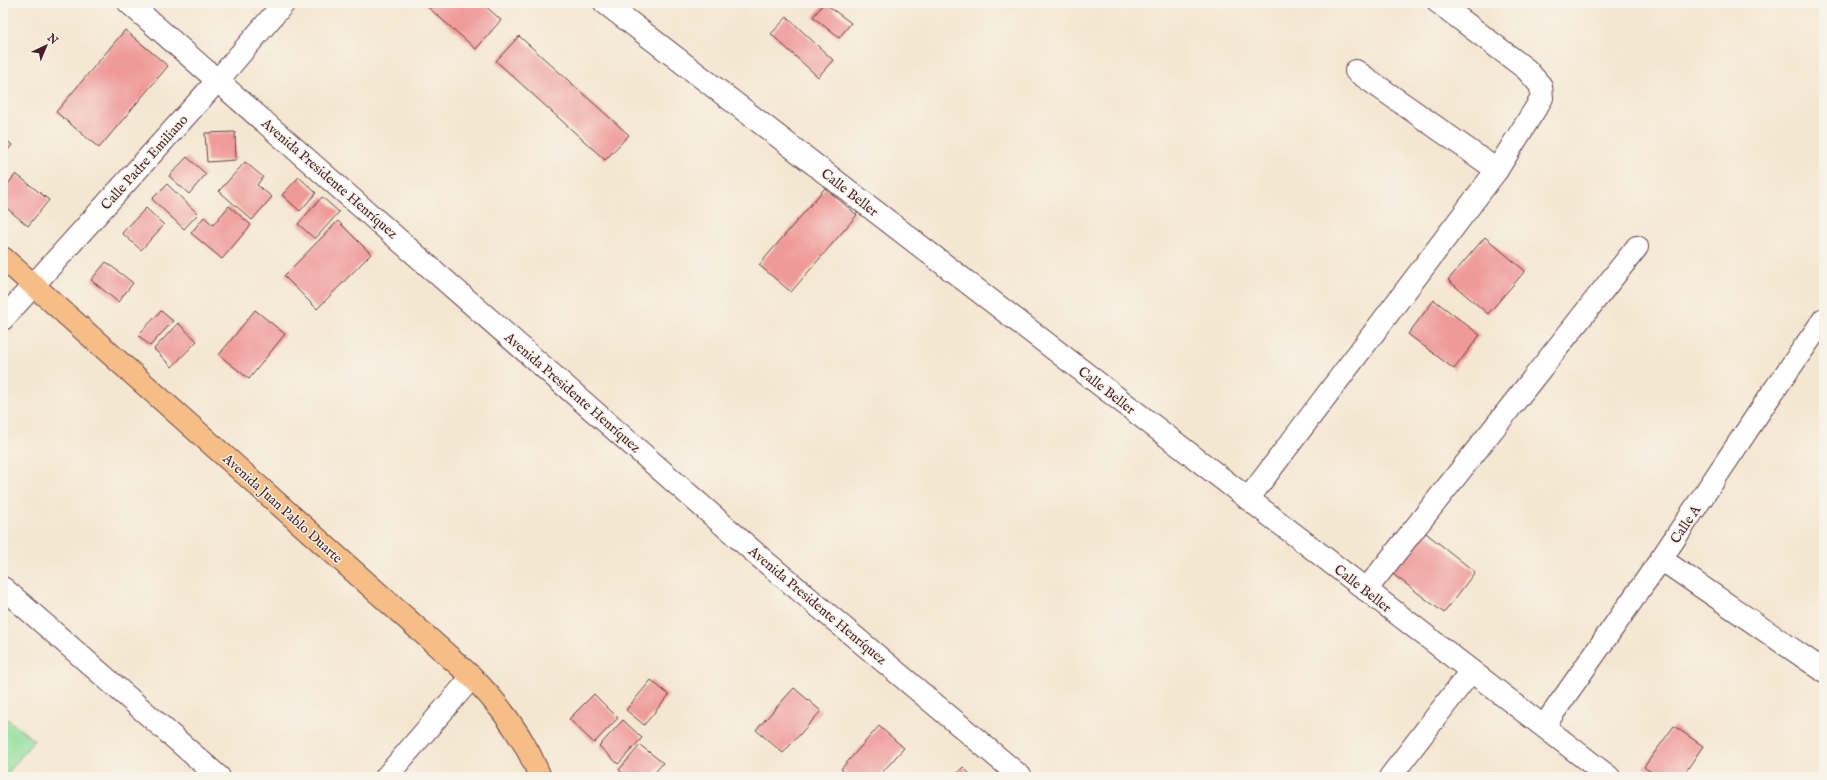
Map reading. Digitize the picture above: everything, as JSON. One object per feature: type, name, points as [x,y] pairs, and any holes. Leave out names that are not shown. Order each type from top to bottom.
[{"type":"main road","name":"Avenida Juan Pablo Duarte","points":[[3,258],[34,284],[492,696],[532,757],[540,777]]},
{"type":"street","name":"Avenida Presidente Henríquez","points":[[129,3],[761,558],[1021,777]]},
{"type":"street","name":"Calle Padre Emiliano","points":[[3,320],[218,80],[284,3]]},
{"type":"street","name":"Calle Beller","points":[[605,3],[1609,777]]},
{"type":"street","points":[[1248,499],[1497,170],[1542,98],[1541,86],[1526,69],[1440,3]]},
{"type":"street","points":[[1356,71],[1497,170]]},
{"type":"street","points":[[1366,590],[1637,247]]},
{"type":"street","name":"Calle A","points":[[1544,726],[1662,559],[1768,399],[1824,319]]},
{"type":"street","points":[[1662,559],[1824,671]]},
{"type":"street","points":[[3,588],[219,777]]},
{"type":"street","points":[[1390,777],[1471,670]]},
{"type":"street","points":[[386,777],[472,677]]},
{"type":"green space","points":[[3,716],[34,740],[5,777],[3,777]]},
{"type":"building","points":[[423,3],[482,3],[501,20],[476,49]]},
{"type":"building","points":[[824,3],[851,23],[839,38],[813,17]]},
{"type":"building","points":[[787,17],[833,60],[818,77],[771,34]]},
{"type":"building","points":[[125,30],[168,66],[99,148],[56,112]]},
{"type":"building","points":[[519,36],[629,135],[605,160],[496,61]]},
{"type":"building","points":[[235,132],[236,160],[207,162],[205,133]]},
{"type":"building","points":[[3,137],[12,145],[3,156]]},
{"type":"building","points":[[187,157],[206,174],[189,194],[169,176]]},
{"type":"building","points":[[245,162],[263,177],[257,185],[272,197],[252,220],[219,191]]},
{"type":"building","points":[[16,174],[49,200],[28,226],[3,205],[3,190]]},
{"type":"building","points":[[299,177],[316,193],[300,211],[282,195]]},
{"type":"building","points":[[167,184],[198,214],[184,229],[152,199]]},
{"type":"building","points":[[825,188],[857,215],[791,292],[759,265]]},
{"type":"building","points":[[322,197],[339,212],[315,239],[298,224]]},
{"type":"building","points":[[229,206],[251,225],[222,259],[191,233],[204,217],[213,225]]},
{"type":"building","points":[[146,208],[164,225],[141,250],[122,233]]},
{"type":"building","points":[[338,221],[371,254],[317,309],[284,276]]},
{"type":"building","points":[[1485,237],[1525,271],[1488,314],[1448,280]]},
{"type":"building","points":[[106,262],[133,283],[118,302],[91,280]]},
{"type":"building","points":[[1434,300],[1480,335],[1454,369],[1408,334]]},
{"type":"building","points":[[255,310],[285,334],[249,379],[219,355]]},
{"type":"building","points":[[161,311],[173,321],[150,346],[138,335]]},
{"type":"building","points":[[178,323],[197,341],[172,367],[154,349]]},
{"type":"building","points":[[1422,530],[1475,572],[1444,613],[1389,571]]},
{"type":"building","points":[[651,680],[669,695],[644,725],[626,710]]},
{"type":"building","points":[[794,688],[821,711],[783,753],[756,730]]},
{"type":"building","points":[[594,694],[618,718],[594,743],[569,719]]},
{"type":"building","points":[[623,720],[642,738],[618,764],[599,746]]},
{"type":"building","points":[[879,726],[904,748],[878,777],[850,777],[841,769]]},
{"type":"building","points":[[1674,726],[1703,746],[1682,777],[1658,777],[1644,767]]},
{"type":"building","points":[[640,745],[663,763],[651,777],[627,777],[619,770]]},
{"type":"building","points":[[963,767],[973,777],[954,777]]}]
